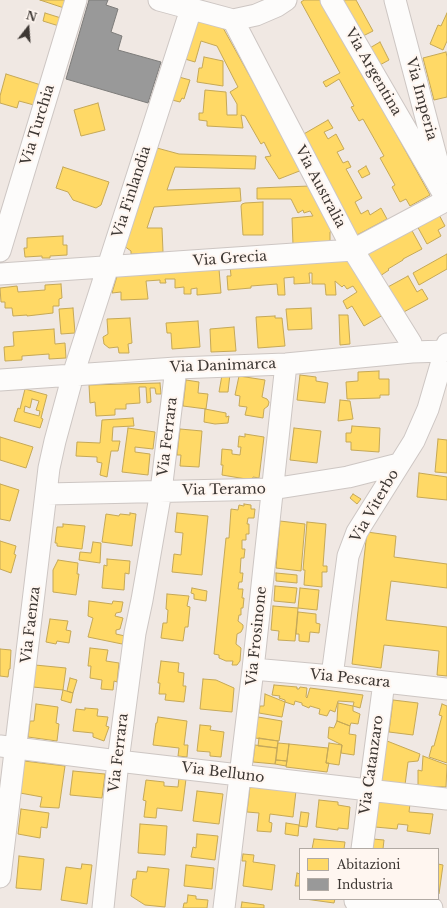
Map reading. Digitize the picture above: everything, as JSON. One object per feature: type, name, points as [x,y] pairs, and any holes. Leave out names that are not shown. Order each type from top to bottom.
[{"type":"street","name":"Via Turchia","points":[[0,251],[76,0]]},
{"type":"street","points":[[159,0],[233,20],[256,15],[277,6],[286,0]]},
{"type":"street","name":"Via Argentina","points":[[331,0],[423,141],[447,200]]},
{"type":"street","name":"Via Imperia","points":[[395,0],[423,141]]},
{"type":"street","name":"Via Finlandia","points":[[73,375],[191,9]]},
{"type":"street","name":"Via Australia","points":[[233,20],[353,250],[411,343],[412,352]]},
{"type":"street","name":"Via Grecia","points":[[0,274],[107,268],[353,250],[447,200]]},
{"type":"street","name":"Via Danimarca","points":[[0,380],[176,368],[286,364],[446,348]]},
{"type":"street","name":"Via Viterbo","points":[[332,676],[348,556],[357,532],[414,441],[428,409],[446,348]]},
{"type":"street","name":"Via Frosinone","points":[[224,908],[253,670],[286,364]]},
{"type":"street","name":"Via Ferrara","points":[[103,908],[124,762],[148,638],[142,600],[161,491],[176,368]]},
{"type":"street","name":"Via Faenza","points":[[0,878],[8,747],[50,468],[55,441],[73,375]]},
{"type":"street","name":"Via Teramo","points":[[47,494],[272,490],[348,477],[399,464]]},
{"type":"street","name":"Via Pescara","points":[[253,670],[332,676],[447,689]]},
{"type":"street","name":"Via Catanzaro","points":[[362,848],[384,682]]},
{"type":"street","name":"Via Belluno","points":[[8,747],[124,762],[447,799]]},
{"type":"street","name":"Via Ferrara","points":[[116,908],[124,762]]},
{"type":"street","points":[[355,903],[432,908]]},
{"type":"building: Abitazioni","points":[[40,0],[67,0],[64,8]]},
{"type":"building: Abitazioni","points":[[304,0],[322,0],[430,195],[410,206],[406,199],[400,202],[392,187],[395,185],[380,158],[384,156],[363,119],[359,121],[351,107],[354,106],[339,79],[326,87],[323,82],[340,73],[301,2]]},
{"type":"building: Abitazioni","points":[[341,0],[356,0],[373,31],[361,37]]},
{"type":"building: Abitazioni","points":[[45,13],[61,18],[59,26],[43,21]]},
{"type":"building: Abitazioni","points":[[447,13],[447,41],[443,50],[430,44],[438,25],[441,26]]},
{"type":"building: Abitazioni","points":[[197,19],[222,26],[302,170],[279,179],[265,157],[271,156],[264,142],[261,144],[245,116],[241,115],[243,128],[207,126],[207,121],[199,120],[199,113],[203,113],[205,90],[226,92],[227,115],[237,115],[237,104],[230,92],[238,87],[217,46],[201,41],[195,62],[185,59]]},
{"type":"building: Abitazioni","points":[[380,42],[389,60],[378,66],[368,49]]},
{"type":"building: Abitazioni","points":[[446,52],[447,97],[434,100],[423,58]]},
{"type":"building: Abitazioni","points":[[204,57],[223,61],[223,86],[197,82],[199,68],[202,68]]},
{"type":"building: Abitazioni","points":[[6,74],[41,85],[34,105],[19,101],[17,108],[0,103],[0,96]]},
{"type":"building: Abitazioni","points":[[179,77],[190,80],[184,99],[182,98],[180,102],[172,100]]},
{"type":"building: Abitazioni","points":[[98,103],[105,130],[81,136],[74,110]]},
{"type":"building: Abitazioni","points":[[328,120],[333,128],[324,132],[328,139],[336,134],[344,149],[337,152],[343,163],[348,161],[351,167],[346,169],[362,198],[355,202],[361,214],[368,210],[370,215],[381,208],[387,219],[357,235],[302,135]]},
{"type":"building: Abitazioni","points":[[157,148],[179,154],[256,156],[255,169],[175,167],[167,190],[240,188],[241,201],[154,207],[147,228],[162,228],[163,252],[131,254],[131,251],[124,246]]},
{"type":"building: Abitazioni","points":[[366,166],[370,174],[362,178],[358,171]]},
{"type":"building: Abitazioni","points":[[63,167],[109,182],[101,205],[96,208],[73,200],[68,192],[56,188]]},
{"type":"building: Abitazioni","points":[[310,186],[334,229],[330,232],[330,243],[293,245],[292,218],[313,216],[310,211],[304,213],[303,210],[298,213],[291,199],[257,199],[257,188]]},
{"type":"building: Abitazioni","points":[[263,202],[263,235],[243,235],[242,204]]},
{"type":"building: Abitazioni","points":[[437,211],[445,226],[438,230],[441,236],[427,244],[416,224]]},
{"type":"building: Abitazioni","points":[[410,227],[422,249],[403,259],[380,276],[366,250]]},
{"type":"building: Abitazioni","points":[[63,236],[63,245],[67,245],[67,255],[50,256],[50,258],[42,258],[42,256],[25,257],[24,248],[27,248],[27,238]]},
{"type":"building: Abitazioni","points":[[447,254],[447,269],[419,285],[413,273]]},
{"type":"building: Abitazioni","points":[[351,258],[383,315],[364,326],[352,306],[347,309],[343,301],[357,292],[353,286],[347,289],[344,285],[342,287],[335,281],[336,295],[326,295],[325,284],[312,284],[312,273],[309,273],[310,283],[294,284],[294,277],[284,278],[285,295],[278,295],[277,284],[228,290],[227,276],[231,276],[230,266]]},
{"type":"building: Abitazioni","points":[[196,267],[196,271],[219,269],[221,293],[197,295],[197,288],[191,289],[191,294],[184,294],[184,287],[175,288],[175,279],[165,279],[166,283],[160,283],[160,280],[146,281],[148,299],[121,300],[121,292],[112,293],[117,276]]},
{"type":"building: Abitazioni","points":[[408,276],[417,292],[422,289],[428,299],[400,314],[386,288]]},
{"type":"building: Abitazioni","points":[[61,284],[62,298],[59,299],[59,306],[53,306],[53,313],[13,316],[12,308],[5,308],[5,302],[1,302],[0,288],[17,286],[18,292],[45,290],[45,285]]},
{"type":"building: Abitazioni","points":[[73,308],[75,333],[61,334],[59,309]]},
{"type":"building: Abitazioni","points":[[311,308],[312,329],[288,330],[286,309]]},
{"type":"building: Abitazioni","points":[[339,315],[348,315],[350,344],[340,345]]},
{"type":"building: Abitazioni","points":[[275,316],[275,318],[282,318],[285,346],[258,348],[256,317]]},
{"type":"building: Abitazioni","points":[[130,318],[132,343],[128,344],[129,353],[119,353],[118,347],[109,348],[104,344],[103,337],[108,334],[107,319]]},
{"type":"building: Abitazioni","points":[[198,321],[200,347],[172,349],[171,333],[167,333],[166,323]]},
{"type":"building: Abitazioni","points":[[234,327],[236,351],[211,352],[210,329]]},
{"type":"building: Abitazioni","points":[[54,329],[55,344],[65,343],[66,358],[49,359],[49,354],[22,356],[22,360],[5,361],[4,347],[14,346],[13,332]]},
{"type":"building: Abitazioni","points":[[379,371],[379,379],[389,379],[389,395],[380,395],[380,398],[347,399],[346,382],[358,381],[358,372]]},
{"type":"building: Abitazioni","points":[[230,374],[228,392],[219,392],[222,375]]},
{"type":"building: Abitazioni","points":[[300,375],[316,377],[316,381],[328,383],[325,403],[297,400]]},
{"type":"building: Abitazioni","points":[[239,376],[265,380],[262,397],[267,399],[269,402],[268,406],[264,409],[263,418],[245,415],[247,407],[239,406],[240,396],[235,395]]},
{"type":"building: Abitazioni","points":[[186,380],[199,382],[198,393],[208,394],[206,409],[183,406]]},
{"type":"building: Abitazioni","points":[[160,383],[161,394],[156,394],[155,388],[150,388],[151,402],[147,403],[146,387],[139,387],[140,403],[126,404],[126,409],[115,409],[115,415],[96,416],[95,402],[90,403],[89,385]]},
{"type":"building: Abitazioni","points":[[25,389],[47,395],[40,428],[14,421],[18,408],[20,409]],"holes":[[[32,399],[39,401],[36,410],[40,411],[39,416],[24,412],[25,406],[30,408]]]},
{"type":"building: Abitazioni","points":[[340,400],[350,401],[353,419],[338,421]]},
{"type":"building: Abitazioni","points":[[205,409],[226,413],[226,417],[229,416],[228,423],[215,424],[204,422]]},
{"type":"building: Abitazioni","points":[[133,418],[134,426],[113,427],[112,441],[120,441],[118,451],[111,451],[107,477],[100,475],[102,463],[97,462],[97,457],[76,456],[77,442],[100,443],[102,420]]},
{"type":"building: Abitazioni","points":[[352,426],[380,428],[379,452],[351,450],[351,442],[346,442],[346,433],[351,433]]},
{"type":"building: Abitazioni","points":[[128,428],[155,432],[153,449],[135,447],[135,452],[150,454],[148,475],[122,472]]},
{"type":"building: Abitazioni","points":[[294,428],[321,431],[317,463],[290,460]]},
{"type":"building: Abitazioni","points":[[180,429],[202,431],[199,467],[180,466],[181,455],[177,455]]},
{"type":"building: Abitazioni","points":[[245,434],[264,437],[259,478],[253,477],[252,480],[222,475],[222,449],[232,450],[232,454],[240,455],[241,447],[238,447],[239,436],[245,437]]},
{"type":"building: Abitazioni","points":[[0,437],[33,447],[26,468],[0,460]]},
{"type":"building: Abitazioni","points":[[438,439],[447,440],[447,473],[435,472]]},
{"type":"building: Abitazioni","points":[[419,473],[447,477],[447,500],[417,497]]},
{"type":"building: Abitazioni","points":[[0,484],[19,490],[10,521],[0,519]]},
{"type":"building: Abitazioni","points":[[353,494],[361,499],[357,504],[350,498]]},
{"type":"building: Abitazioni","points":[[244,504],[251,505],[251,509],[255,509],[254,518],[248,518],[247,524],[249,524],[249,534],[246,534],[246,540],[242,540],[242,549],[245,549],[244,558],[241,558],[240,573],[243,573],[242,582],[239,582],[238,589],[243,589],[242,598],[244,598],[243,608],[241,608],[241,615],[239,615],[238,621],[243,625],[243,628],[241,632],[237,634],[236,644],[241,648],[240,661],[237,665],[232,665],[233,661],[226,661],[219,658],[219,655],[214,654],[226,538],[229,538],[231,509],[238,510],[239,505],[244,506]]},
{"type":"building: Abitazioni","points":[[130,513],[136,514],[132,546],[102,542],[106,514],[119,516],[120,514],[130,515]]},
{"type":"building: Abitazioni","points":[[177,513],[208,516],[202,575],[172,572],[174,554],[181,555],[183,533],[175,532]]},
{"type":"building: Abitazioni","points":[[280,521],[305,524],[301,571],[276,568]]},
{"type":"building: Abitazioni","points":[[307,522],[326,524],[323,566],[327,566],[327,572],[322,572],[322,587],[304,585],[305,570],[303,570]]},
{"type":"building: Abitazioni","points":[[63,524],[85,526],[82,549],[57,546],[57,543],[55,543],[57,527],[63,527]]},
{"type":"building: Abitazioni","points":[[367,532],[396,536],[394,557],[447,564],[447,588],[391,581],[386,620],[447,627],[447,676],[437,675],[439,651],[384,645],[381,668],[352,664]]},
{"type":"building: Abitazioni","points":[[0,541],[16,546],[14,554],[16,555],[11,573],[0,569]]},
{"type":"building: Abitazioni","points":[[93,542],[101,543],[100,563],[79,560],[80,552],[91,553]]},
{"type":"building: Abitazioni","points":[[107,559],[130,561],[129,574],[125,573],[124,590],[102,588],[104,565],[107,566]]},
{"type":"building: Abitazioni","points":[[58,560],[78,563],[77,574],[79,574],[76,595],[53,592],[53,570]]},
{"type":"building: Abitazioni","points":[[276,573],[297,575],[297,583],[276,581]]},
{"type":"building: Abitazioni","points":[[275,586],[297,588],[295,603],[274,601]]},
{"type":"building: Abitazioni","points":[[192,588],[207,591],[206,601],[194,599],[194,594],[191,593]]},
{"type":"building: Abitazioni","points":[[300,588],[319,590],[317,610],[298,608]]},
{"type":"building: Abitazioni","points":[[167,594],[189,596],[187,606],[190,607],[188,627],[185,627],[183,641],[161,638],[163,623],[167,623]]},
{"type":"building: Abitazioni","points":[[89,601],[112,604],[113,601],[123,602],[121,612],[116,613],[115,616],[123,618],[120,629],[116,630],[116,634],[125,636],[122,644],[88,637],[93,618],[88,616]]},
{"type":"building: Abitazioni","points":[[273,606],[298,608],[295,641],[278,640],[279,631],[271,630]]},
{"type":"building: Abitazioni","points":[[298,612],[316,614],[316,623],[320,624],[319,633],[310,632],[309,642],[299,641],[299,634],[296,634]]},
{"type":"building: Abitazioni","points":[[50,619],[68,621],[66,630],[71,631],[69,643],[57,641],[56,644],[46,642]]},
{"type":"building: Abitazioni","points":[[90,648],[108,650],[106,661],[119,663],[117,682],[114,681],[113,690],[101,689],[102,680],[90,678],[91,666],[88,666]]},
{"type":"building: Abitazioni","points":[[0,649],[11,650],[8,677],[0,676]]},
{"type":"building: Abitazioni","points":[[161,661],[179,663],[178,672],[184,673],[183,686],[186,686],[184,702],[165,700],[166,694],[159,694],[160,683],[158,683]]},
{"type":"building: Abitazioni","points":[[35,665],[66,668],[63,690],[33,687]]},
{"type":"building: Abitazioni","points":[[70,678],[77,680],[73,693],[67,691]]},
{"type":"building: Abitazioni","points":[[203,679],[216,680],[234,688],[232,712],[200,709]]},
{"type":"building: Abitazioni","points":[[274,685],[297,687],[297,689],[300,687],[307,688],[307,698],[310,688],[363,695],[360,708],[353,706],[354,702],[338,701],[335,712],[330,710],[327,716],[319,714],[320,709],[310,706],[309,708],[302,705],[302,703],[295,701],[294,705],[285,702],[285,700],[279,698],[280,696],[272,695]]},
{"type":"building: Abitazioni","points":[[63,690],[73,693],[71,703],[61,700]]},
{"type":"building: Abitazioni","points":[[265,694],[285,702],[282,717],[259,713],[260,706],[264,706]]},
{"type":"building: Abitazioni","points":[[393,700],[418,703],[413,735],[389,732]]},
{"type":"building: Abitazioni","points":[[338,703],[353,706],[353,711],[360,714],[358,724],[351,723],[350,726],[337,721]]},
{"type":"building: Abitazioni","points":[[36,704],[58,707],[56,723],[59,724],[57,741],[28,737],[30,721],[34,721]]},
{"type":"building: Abitazioni","points":[[442,704],[447,706],[447,763],[429,757],[432,746],[434,746],[442,716],[439,715]]},
{"type":"building: Abitazioni","points":[[85,708],[98,709],[97,716],[108,717],[106,726],[109,727],[104,741],[93,737],[93,733],[73,731],[76,709],[85,710]]},
{"type":"building: Abitazioni","points":[[158,717],[187,721],[184,745],[188,745],[187,757],[178,756],[179,748],[153,745]]},
{"type":"building: Abitazioni","points":[[258,717],[282,721],[279,741],[255,738]]},
{"type":"building: Abitazioni","points":[[337,721],[350,726],[349,734],[356,735],[354,755],[341,753],[342,745],[328,738],[329,727],[334,728]]},
{"type":"building: Abitazioni","points":[[200,725],[211,726],[210,730],[224,732],[221,757],[210,756],[210,752],[197,751]]},
{"type":"building: Abitazioni","points":[[259,738],[278,741],[277,748],[258,746]]},
{"type":"building: Abitazioni","points":[[382,739],[420,754],[418,761],[408,762],[405,785],[378,781]]},
{"type":"building: Abitazioni","points":[[278,743],[289,744],[287,761],[276,760]]},
{"type":"building: Abitazioni","points":[[329,743],[342,745],[339,765],[326,763]]},
{"type":"building: Abitazioni","points":[[289,744],[328,748],[326,763],[329,763],[327,772],[286,767]]},
{"type":"building: Abitazioni","points":[[255,745],[277,748],[275,764],[253,762]]},
{"type":"building: Abitazioni","points":[[423,756],[447,765],[446,787],[418,786],[418,770],[422,771]]},
{"type":"building: Abitazioni","points":[[276,760],[287,761],[286,766],[275,764]]},
{"type":"building: Abitazioni","points":[[24,761],[65,766],[59,808],[40,807],[42,797],[20,793]]},
{"type":"building: Abitazioni","points":[[73,771],[105,774],[102,798],[70,795]]},
{"type":"building: Abitazioni","points":[[179,778],[186,779],[182,811],[157,808],[156,818],[144,817],[146,801],[143,800],[146,780],[164,782],[164,786],[178,787]]},
{"type":"building: Abitazioni","points":[[250,786],[296,791],[293,817],[270,814],[269,822],[272,823],[271,832],[257,831],[259,813],[247,812]]},
{"type":"building: Abitazioni","points":[[197,791],[223,794],[219,824],[193,821]]},
{"type":"building: Abitazioni","points":[[319,800],[338,802],[338,805],[350,807],[348,829],[338,828],[338,830],[316,827]]},
{"type":"building: Abitazioni","points":[[378,801],[410,804],[409,812],[433,814],[430,834],[407,831],[408,825],[398,824],[397,829],[375,827]]},
{"type":"building: Abitazioni","points":[[21,809],[49,813],[47,828],[41,827],[40,838],[18,834]]},
{"type":"building: Abitazioni","points":[[301,812],[309,813],[307,827],[299,826]]},
{"type":"building: Abitazioni","points":[[286,823],[299,825],[298,836],[285,834]]},
{"type":"building: Abitazioni","points":[[140,824],[167,826],[165,855],[138,853]]},
{"type":"building: Abitazioni","points":[[197,834],[218,836],[215,860],[191,857],[193,847],[196,848]]},
{"type":"building: Abitazioni","points":[[314,839],[345,842],[344,848],[312,848]]},
{"type":"building: Abitazioni","points":[[373,839],[384,840],[383,848],[372,848]]},
{"type":"building: Abitazioni","points":[[243,854],[254,855],[253,862],[275,865],[272,890],[243,886],[246,861],[242,861]]},
{"type":"building: Abitazioni","points":[[19,856],[44,859],[41,890],[16,888]]},
{"type":"building: Abitazioni","points":[[82,864],[92,865],[87,904],[61,900],[66,867],[81,869]]},
{"type":"building: Abitazioni","points":[[439,864],[443,865],[439,894]]},
{"type":"building: Abitazioni","points":[[186,865],[214,868],[212,889],[184,886]]},
{"type":"building: Abitazioni","points":[[148,867],[169,869],[165,907],[145,905],[131,896],[133,879],[136,879],[137,871],[147,872]]},
{"type":"building: Abitazioni","points":[[297,873],[299,874],[299,886],[295,886]]},
{"type":"building: Abitazioni","points":[[188,895],[196,896],[196,899],[208,900],[207,908],[183,908],[184,903],[187,903]]},
{"type":"building: Abitazioni","points":[[312,900],[335,900],[334,903]]},
{"type":"building: Abitazioni","points":[[242,902],[264,905],[264,908],[241,908]]},
{"type":"building: Industria","points":[[89,0],[108,0],[106,5],[118,9],[111,32],[122,36],[118,50],[161,62],[148,103],[66,79]]}]
